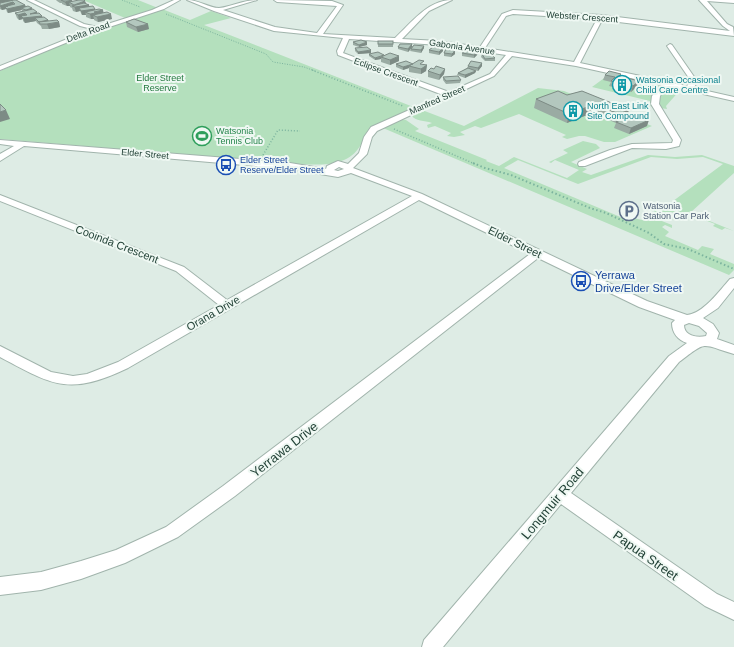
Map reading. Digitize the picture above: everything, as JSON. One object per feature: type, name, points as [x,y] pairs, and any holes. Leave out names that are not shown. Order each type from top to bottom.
[{"type":"street","points":[[30,0],[82,25],[96,29]]},
{"type":"street","name":"Delta Road","points":[[0,68],[96,29],[168,6],[178,0]]},
{"type":"street","name":"Gabonia Avenue","points":[[190,0],[268,28],[319,35],[439,43],[576,64],[734,99]]},
{"type":"street","points":[[216,10],[254,0]]},
{"type":"street","points":[[277,0],[332,3],[340,5],[319,35]]},
{"type":"street","points":[[397,40],[426,10],[449,0]]},
{"type":"street","points":[[701,0],[734,1]]},
{"type":"street","points":[[708,1],[731,34]]},
{"type":"street","name":"Webster Crescent","points":[[480,50],[504,15],[508,13],[601,17],[731,34]]},
{"type":"street","points":[[576,64],[601,17]]},
{"type":"street","points":[[724,23],[734,22]]},
{"type":"street","name":"Eclipse Crescent","points":[[347,37],[340,54],[450,95]]},
{"type":"street","points":[[682,47],[667,46],[694,81],[693,85],[688,89]]},
{"type":"street","name":"Manfred Street","points":[[347,170],[363,154],[368,136],[374,129],[494,74],[510,54]]},
{"type":"street","points":[[582,164],[631,146],[670,146],[676,144],[677,140],[654,104],[656,96],[666,84]]},
{"type":"street","name":"Elder Street","points":[[0,142],[290,166],[334,167],[338,174],[347,170],[419,196],[684,325]]},
{"type":"street","points":[[0,158],[22,144]]},
{"type":"street","name":"Manfred Street","points":[[334,167],[356,154],[364,146]]},
{"type":"street","name":"Orana Drive","points":[[0,350],[57,379],[66,381],[87,380],[101,375],[118,368],[419,196]]},
{"type":"street","name":"Cooinda Crescent","points":[[0,198],[180,269],[226,305]]},
{"type":"street","name":"Yerrawa Drive","points":[[0,586],[40,581],[81,570],[119,557],[172,532],[229,491],[538,253]]},
{"type":"street","points":[[684,325],[714,305],[734,281]]},
{"type":"street","points":[[707,336],[714,305]]},
{"type":"street","points":[[684,325],[734,350]]},
{"type":"street","points":[[684,325],[734,347]]},
{"type":"street","name":"Longmuir Road","points":[[674,359],[684,325]]},
{"type":"street","name":"Longmuir Road","points":[[431,647],[674,359],[707,336]]},
{"type":"street","name":"Papua Street","points":[[560,494],[711,600],[734,611]]},
{"type":"path","points":[[122,0],[142,8],[154,10],[266,54],[273,62],[304,67],[408,108]]},
{"type":"path","points":[[390,127],[485,168],[511,175],[590,208],[606,213],[649,233],[664,244],[688,249],[734,269]]},
{"type":"path","points":[[260,159],[278,130],[300,131]]},
{"type":"green space","points":[[83,0],[138,0],[158,8],[125,18]]},
{"type":"green space","name":"Elder Street Reserve","points":[[162,9],[190,20],[211,11],[231,18],[204,25],[416,108],[371,128],[366,132],[358,149],[353,155],[331,164],[298,164],[0,139],[0,71],[83,35]]},
{"type":"green space","points":[[611,73],[658,84],[659,87],[651,102],[653,108],[650,105],[650,101],[592,87]]},
{"type":"green space","points":[[673,87],[681,89],[666,106],[667,109],[660,108],[659,102],[662,95],[667,88]]},
{"type":"green space","points":[[538,88],[564,91],[652,126],[615,142],[604,142],[585,136],[567,139],[562,137],[566,135],[519,114],[481,128],[475,126],[460,132],[465,135],[454,137],[447,136],[451,133],[435,126],[428,128],[427,125],[432,123],[418,120],[411,115],[422,110],[464,126]]},
{"type":"green space","points":[[400,119],[406,120],[419,129],[415,131],[499,166],[514,157],[567,178],[579,170],[555,160],[551,163],[549,162],[568,153],[563,150],[583,141],[596,144],[600,148],[571,162],[587,169],[582,172],[591,175],[648,155],[675,157],[702,155],[734,166],[734,173],[690,213],[734,231],[725,228],[722,230],[713,226],[715,224],[684,212],[680,215],[671,212],[668,214],[677,218],[674,220],[649,209],[656,204],[665,207],[723,164],[703,157],[677,159],[651,157],[578,184],[518,160],[504,168],[630,221],[633,218],[647,221],[650,218],[643,215],[644,214],[672,225],[672,228],[665,225],[662,227],[669,232],[665,236],[698,250],[702,246],[714,249],[710,254],[734,264],[734,270],[729,275],[383,128]]},
{"type":"building","points":[[14,0],[25,5],[7,9],[5,7],[15,4],[13,2],[0,6],[0,3]]},
{"type":"building","points":[[61,0],[72,0],[65,2]]},
{"type":"building","points":[[79,0],[85,1],[74,5],[69,2]]},
{"type":"building","points":[[84,3],[89,5],[72,6]]},
{"type":"building","points":[[28,6],[32,8],[26,10],[21,8]]},
{"type":"building","points":[[93,6],[95,9],[81,11],[79,8]]},
{"type":"building","points":[[33,9],[37,12],[30,14],[39,13],[42,16],[23,18],[21,16],[27,15],[25,13],[18,15],[15,13]]},
{"type":"building","points":[[99,9],[103,10],[90,14],[85,12]]},
{"type":"building","points":[[107,12],[111,14],[97,17],[93,15]]},
{"type":"building","points":[[44,17],[48,20],[39,22],[35,18]]},
{"type":"building","points":[[134,19],[148,24],[136,27],[126,22]]},
{"type":"building","points":[[57,20],[59,22],[47,24],[40,24],[39,22]]},
{"type":"building","points":[[361,40],[367,42],[359,45],[353,42]]},
{"type":"building","points":[[378,41],[393,41],[393,44],[378,44]]},
{"type":"building","points":[[400,44],[412,44],[408,49],[398,47]]},
{"type":"building","points":[[414,45],[424,46],[421,50],[411,49]]},
{"type":"building","points":[[367,47],[371,50],[358,52],[355,48]]},
{"type":"building","points":[[433,47],[443,48],[439,52],[429,50]]},
{"type":"building","points":[[447,47],[455,49],[453,51],[455,51],[452,54],[444,53]]},
{"type":"building","points":[[466,50],[478,52],[474,55],[462,53]]},
{"type":"building","points":[[378,52],[384,55],[375,58],[369,54]]},
{"type":"building","points":[[390,53],[399,56],[390,60],[381,57]]},
{"type":"building","points":[[482,54],[491,54],[495,58],[485,59]]},
{"type":"building","points":[[419,60],[424,61],[420,64],[427,65],[421,69],[409,66]]},
{"type":"building","points":[[406,61],[413,64],[403,67],[396,64]]},
{"type":"building","points":[[471,61],[482,63],[478,68],[468,66]]},
{"type":"building","points":[[436,66],[445,69],[440,75],[428,71],[431,68],[434,69]]},
{"type":"building","points":[[468,68],[476,71],[465,75],[458,73]]},
{"type":"building","points":[[609,71],[621,74],[619,76],[639,81],[633,86],[611,81],[615,77],[605,75]]},
{"type":"building","points":[[458,76],[461,80],[446,81],[443,77]]},
{"type":"building","points":[[558,91],[567,95],[582,91],[629,110],[619,114],[595,104],[569,114],[536,99]]},
{"type":"building","points":[[0,104],[6,110],[0,112]]},
{"type":"building","points":[[633,114],[649,120],[631,128],[616,122]]},
{"type":"place","name":"Watsonia Occasional Child Care Centre","points":[[622,85]]},
{"type":"place","name":"North East Link Site Compound","points":[[573,111]]},
{"type":"place","name":"Watsonia Tennis Club","points":[[202,136]]},
{"type":"place","name":"Elder Street Reserve/Elder Street","points":[[226,165]]},
{"type":"place","name":"Watsonia Station Car Park","points":[[629,211]]},
{"type":"place","name":"Yerrawa Drive/Elder Street","points":[[581,281]]}]
